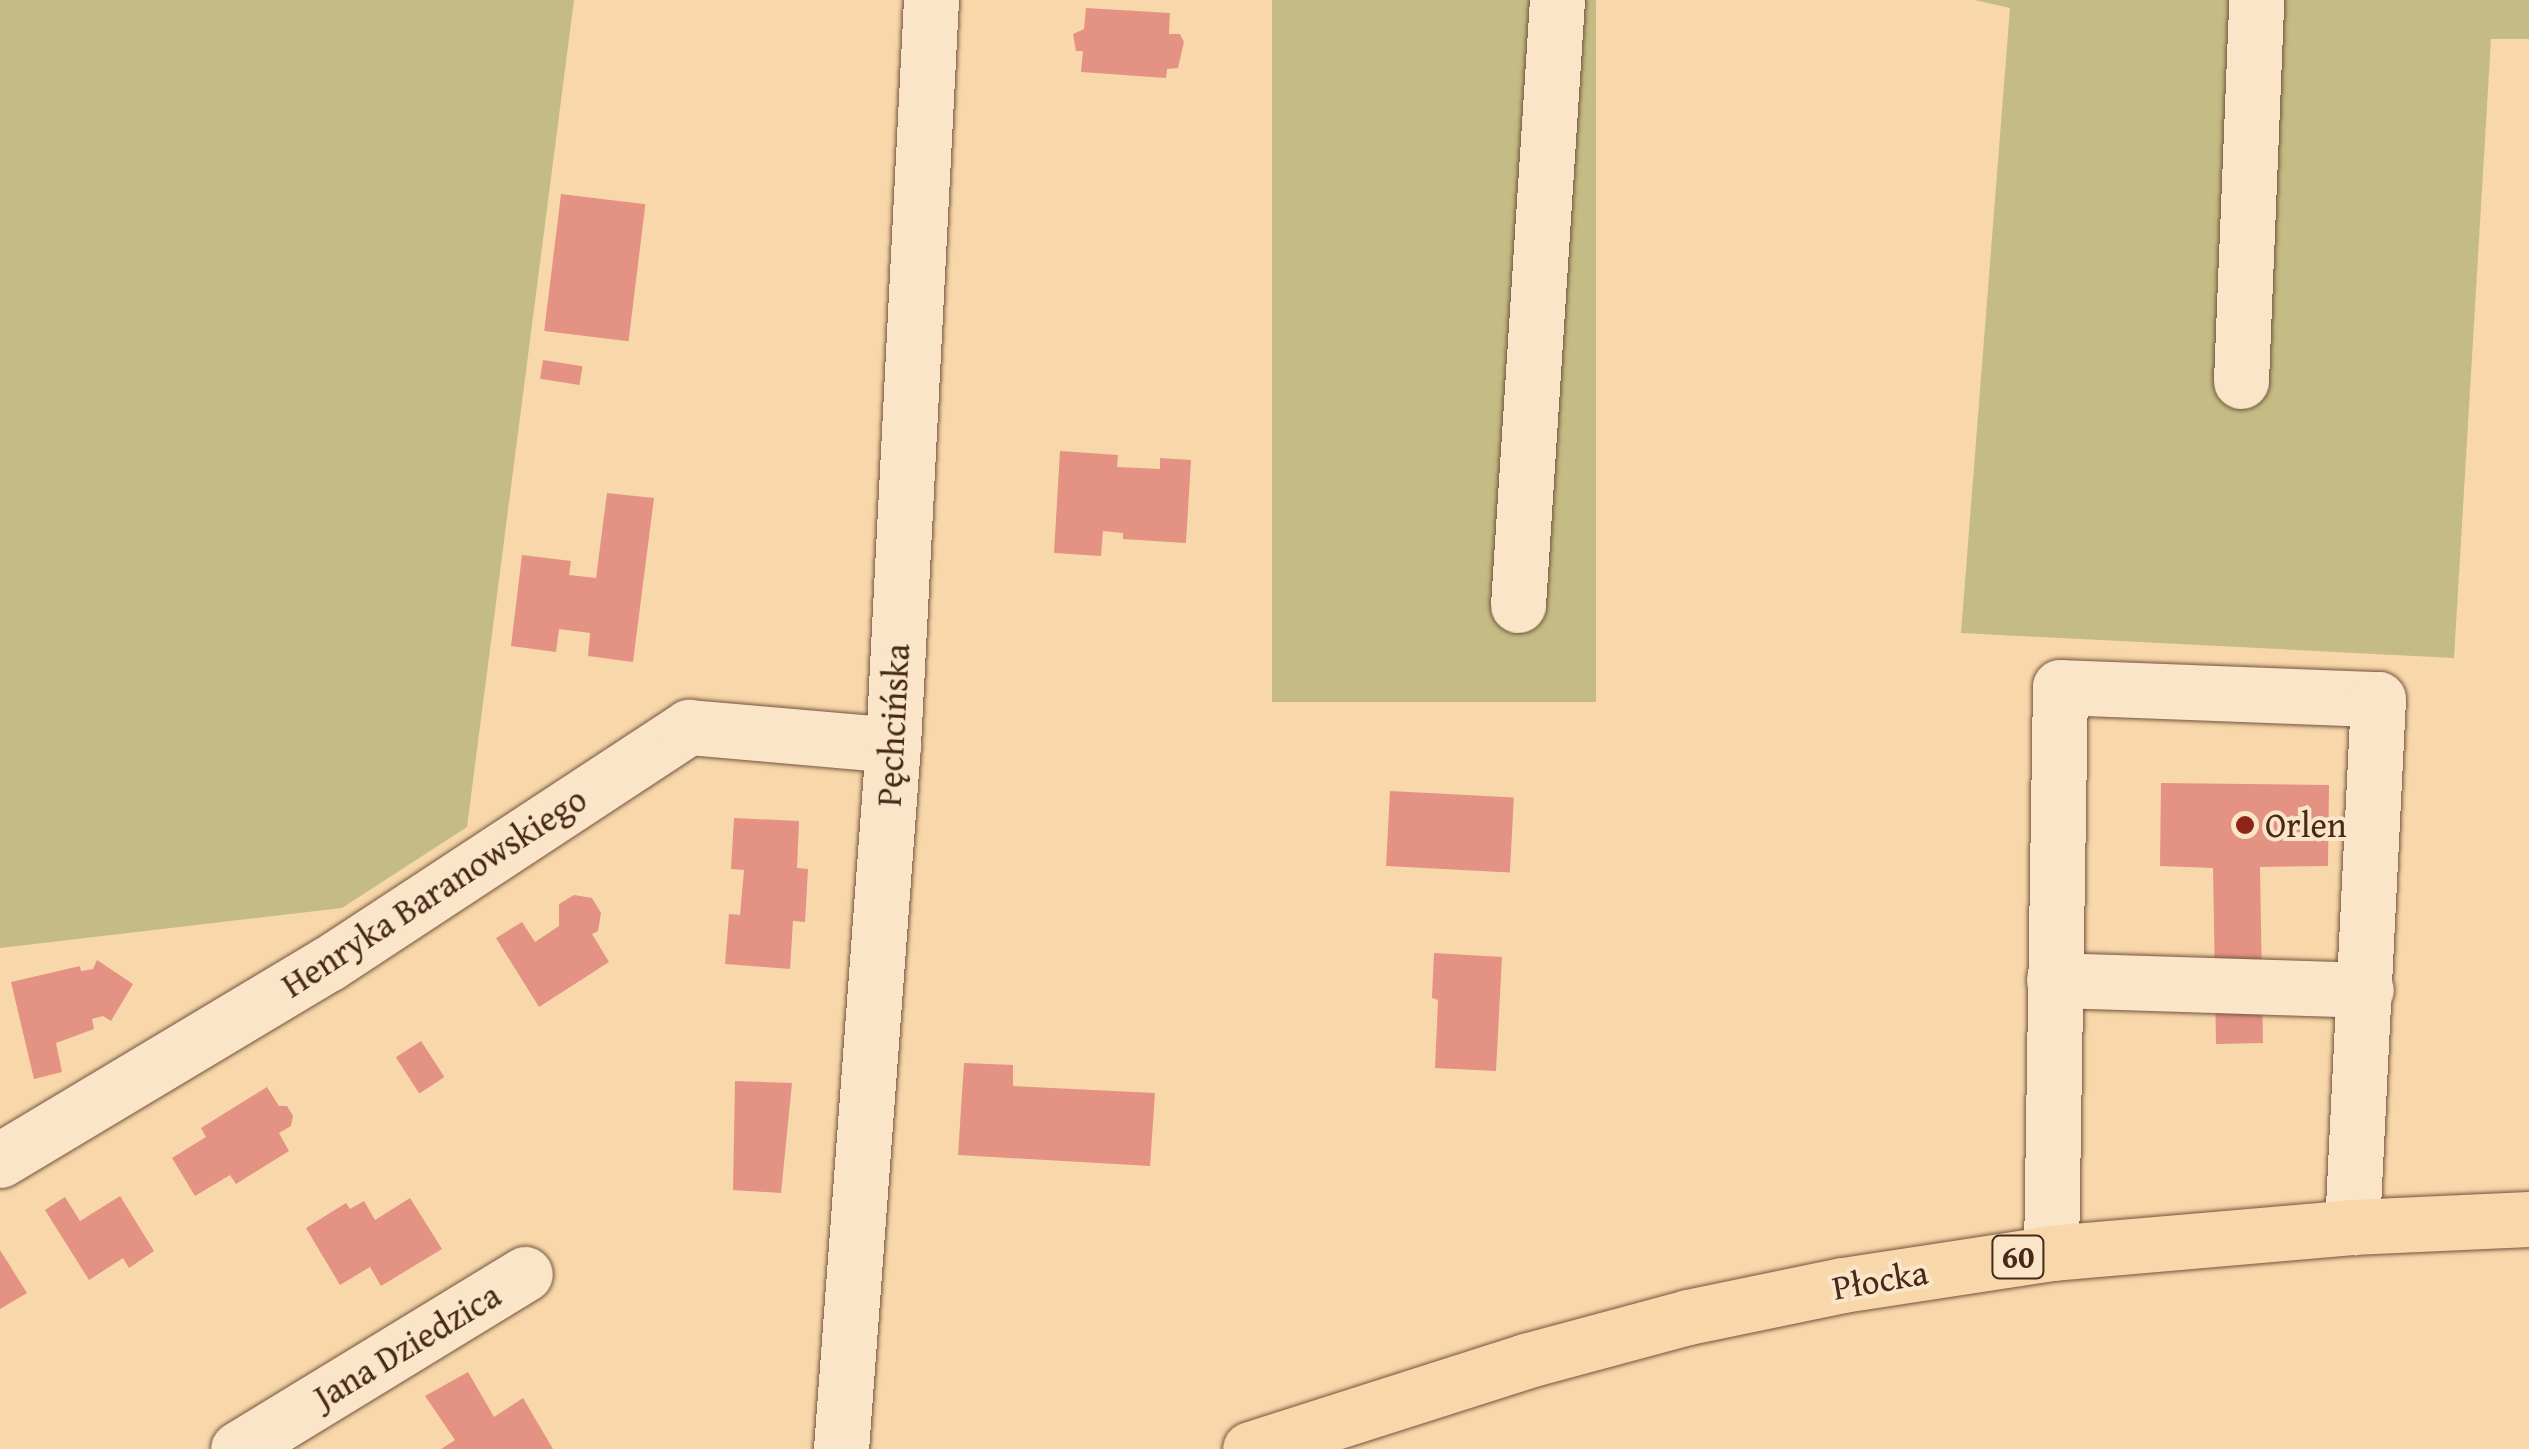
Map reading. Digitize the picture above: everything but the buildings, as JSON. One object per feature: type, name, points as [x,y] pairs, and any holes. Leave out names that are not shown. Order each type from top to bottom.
[{"type":"main road","name":"Płocka","points":[[1250,1449],[1524,1361],[1688,1317],[1843,1286],[2051,1253],[2352,1227],[2529,1219]]},
{"type":"street","name":"Pęchcińska","points":[[841,1449],[893,744],[931,0]]},
{"type":"street","points":[[1518,605],[1557,0]]},
{"type":"street","points":[[2241,380],[2256,0]]},
{"type":"street","points":[[2051,1253],[2060,687],[2378,700],[2352,1227]]},
{"type":"street","name":"Henryka Baranowskiego","points":[[0,1160],[328,964],[689,727],[893,744]]},
{"type":"street","points":[[2054,980],[2366,990]]},
{"type":"street","name":"Jana Dziedzica","points":[[238,1449],[525,1274]]},
{"type":"shaded area","points":[[0,0],[574,0],[467,827],[342,908],[0,948]]},
{"type":"shaded area","points":[[1272,0],[1596,0],[1596,702],[1272,702]]},
{"type":"shaded area","points":[[1975,0],[2529,0],[2529,39],[2491,39],[2454,658],[1961,633],[2010,8]]},
{"type":"place","name":"Orlen","points":[[2245,825]]}]
